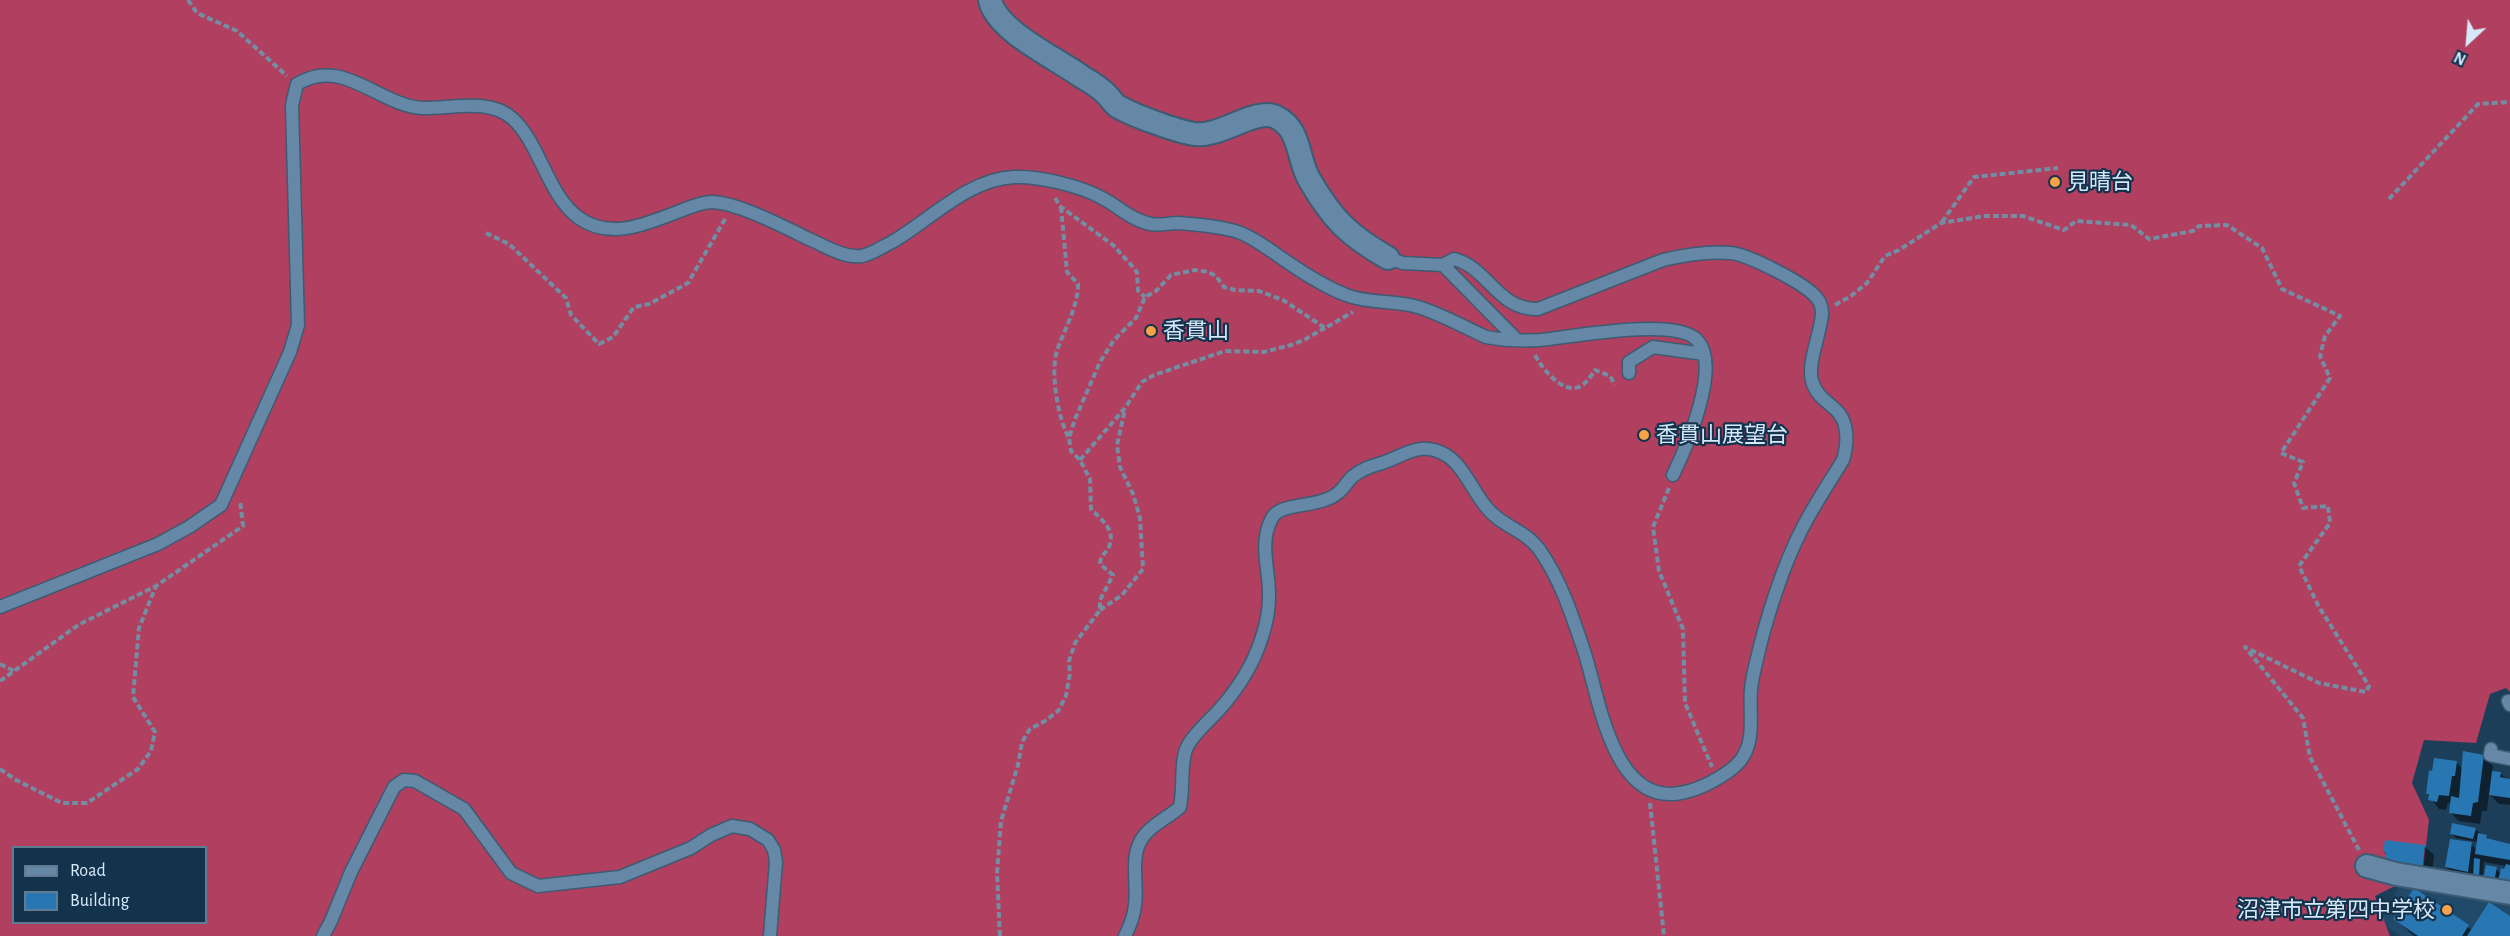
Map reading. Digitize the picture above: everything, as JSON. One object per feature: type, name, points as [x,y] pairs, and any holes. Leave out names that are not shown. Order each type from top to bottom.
[{"type":"street","points":[[990,0],[999,17],[1015,34],[1081,75],[1107,95],[1115,105],[1150,120],[1194,134],[1216,133],[1261,115],[1274,116],[1294,134],[1307,176],[1329,210],[1347,231],[1388,258]]},
{"type":"street","points":[[2367,866],[2396,874],[2510,893]]},
{"type":"lane","points":[[0,607],[158,544],[189,527],[221,505],[290,352],[298,325],[292,105],[297,84],[310,76],[334,76],[368,87],[404,105],[423,108],[487,108],[503,113],[512,118],[527,139],[560,196],[576,217],[590,225],[619,230],[640,226],[710,202],[733,206],[838,253],[858,256],[871,253],[904,235],[964,193],[988,183],[1012,177],[1043,179],[1095,194],[1134,218],[1151,224],[1178,223],[1233,230],[1258,242],[1316,281],[1360,300],[1419,308],[1486,337],[1538,340],[1613,331],[1669,330],[1697,340],[1704,354],[1706,371],[1699,410],[1690,438],[1673,475]]},
{"type":"lane","points":[[1125,936],[1136,906],[1135,855],[1141,840],[1151,828],[1180,807],[1185,750],[1194,736],[1233,695],[1248,673],[1262,636],[1270,595],[1264,558],[1267,533],[1272,518],[1283,508],[1322,502],[1338,494],[1354,475],[1405,451],[1423,449],[1447,456],[1462,471],[1496,519],[1521,532],[1538,548],[1568,606],[1597,690],[1603,720],[1613,748],[1627,770],[1648,790],[1662,794],[1682,793],[1717,779],[1741,761],[1746,752],[1749,743],[1751,688],[1757,658],[1787,560],[1802,528],[1843,460],[1845,451],[1846,425],[1837,410],[1822,399],[1811,378],[1822,313],[1819,301],[1809,291],[1756,261],[1732,253],[1684,255],[1663,260],[1538,309],[1526,309],[1512,304],[1462,261],[1454,259],[1443,265],[1403,262],[1388,258]]},
{"type":"lane","points":[[1443,265],[1515,338]]},
{"type":"lane","points":[[1629,373],[1629,362],[1653,347],[1704,354]]},
{"type":"lane","points":[[2491,749],[2490,755],[2510,759]]},
{"type":"lane","points":[[322,936],[331,921],[351,872],[394,788],[404,780],[416,780],[464,809],[511,873],[538,886],[620,878],[690,848],[718,831],[732,826],[750,829],[768,840],[774,850],[776,862],[770,936]]},
{"type":"path","points":[[188,0],[197,13],[237,31],[269,62],[297,84]]},
{"type":"path","points":[[2389,199],[2478,104],[2510,102]]},
{"type":"path","points":[[1822,313],[1851,296],[1867,283],[1885,256],[1899,250],[1941,223],[1974,177],[2058,168]]},
{"type":"path","points":[[1043,179],[1061,207],[1113,245],[1132,266],[1137,272],[1138,291],[1144,297]]},
{"type":"path","points":[[486,233],[508,244],[566,298],[571,315],[599,344],[613,337],[634,307],[649,304],[688,283],[733,206]]},
{"type":"path","points":[[1061,207],[1067,272],[1078,284],[1074,308],[1056,353],[1054,368],[1062,426],[1069,438],[1071,451],[1080,460],[1090,479],[1091,509],[1108,526],[1112,537],[1109,548],[1100,559],[1100,564],[1113,574],[1100,600],[1100,610]]},
{"type":"path","points":[[1941,223],[1984,216],[2023,216],[2064,230],[2076,221],[2131,225],[2149,239],[2193,231],[2199,226],[2227,225],[2262,248],[2282,289],[2340,316],[2325,336],[2320,356],[2330,378],[2282,453],[2303,462],[2294,483],[2303,508],[2328,506],[2330,523],[2299,566],[2319,607],[2369,686],[2366,692],[2319,683],[2245,646],[2302,718],[2310,756],[2367,866]]},
{"type":"path","points":[[1069,438],[1100,362],[1114,340],[1136,318],[1144,297],[1162,286],[1171,275],[1195,270],[1208,272],[1216,276],[1224,287],[1259,291],[1283,300],[1325,328]]},
{"type":"path","points":[[1080,460],[1125,408],[1142,382],[1154,375],[1226,351],[1264,352],[1291,345],[1352,314],[1358,308],[1360,300]]},
{"type":"path","points":[[1538,340],[1534,353],[1542,368],[1562,384],[1577,388],[1585,383],[1595,369],[1610,376],[1615,385]]},
{"type":"path","points":[[1000,936],[997,873],[1001,821],[1018,765],[1022,742],[1030,729],[1058,711],[1066,696],[1070,673],[1069,661],[1075,643],[1100,610],[1122,595],[1143,569],[1140,518],[1133,494],[1120,466],[1117,445],[1125,408]]},
{"type":"path","points":[[0,681],[78,625],[156,586],[243,526],[237,472]]},
{"type":"path","points":[[1673,475],[1653,527],[1659,571],[1683,630],[1685,703],[1717,779]]},
{"type":"path","points":[[0,770],[62,803],[87,803],[138,769],[151,751],[155,732],[133,697],[139,628],[156,586]]},
{"type":"path","points":[[0,664],[14,671]]},
{"type":"path","points":[[1648,790],[1664,936]]},
{"type":"shaded area","points":[[0,0],[2510,0],[2510,692],[2506,688],[2490,694],[2476,743],[2424,740],[2412,783],[2429,820],[2423,872],[2375,896],[2390,936],[0,936]]},
{"type":"shaded area","name":"沼津市立第四中学校","points":[[2403,881],[2510,900],[2510,936],[2400,936],[2379,921]]},
{"type":"building","points":[[2463,751],[2484,755],[2478,802],[2473,803],[2471,816],[2449,813],[2451,796],[2459,798]]},
{"type":"building","points":[[2434,758],[2457,761],[2449,796],[2439,795],[2437,802],[2428,800],[2429,794],[2426,794],[2429,770],[2432,771]]},
{"type":"building","points":[[2492,771],[2501,772],[2500,777],[2510,779],[2510,798],[2489,795]]},
{"type":"building","points":[[2452,823],[2476,828],[2473,839],[2450,834]]},
{"type":"building","points":[[2478,833],[2487,835],[2486,838],[2510,844],[2510,860],[2475,854]]},
{"type":"building","points":[[2450,839],[2472,842],[2468,872],[2445,867]]},
{"type":"building","points":[[2385,840],[2425,845],[2423,866],[2385,862],[2386,852],[2383,852]]},
{"type":"building","points":[[2474,858],[2480,859],[2479,879],[2473,878]]},
{"type":"building","points":[[2506,864],[2510,865],[2510,884],[2498,881],[2501,868],[2504,869]]},
{"type":"building","points":[[2486,865],[2497,867],[2494,882],[2483,880]]},
{"type":"building","points":[[2414,888],[2469,925],[2462,936],[2418,936],[2393,919]]},
{"type":"building","points":[[2489,902],[2510,916],[2510,936],[2467,936]]},
{"type":"place","name":"見晴台","points":[[2055,182]]},
{"type":"place","name":"香貫山","points":[[1151,331]]},
{"type":"place","name":"香貫山展望台","points":[[1644,435]]},
{"type":"place","name":"沼津市立第四中学校","points":[[2447,910]]}]
